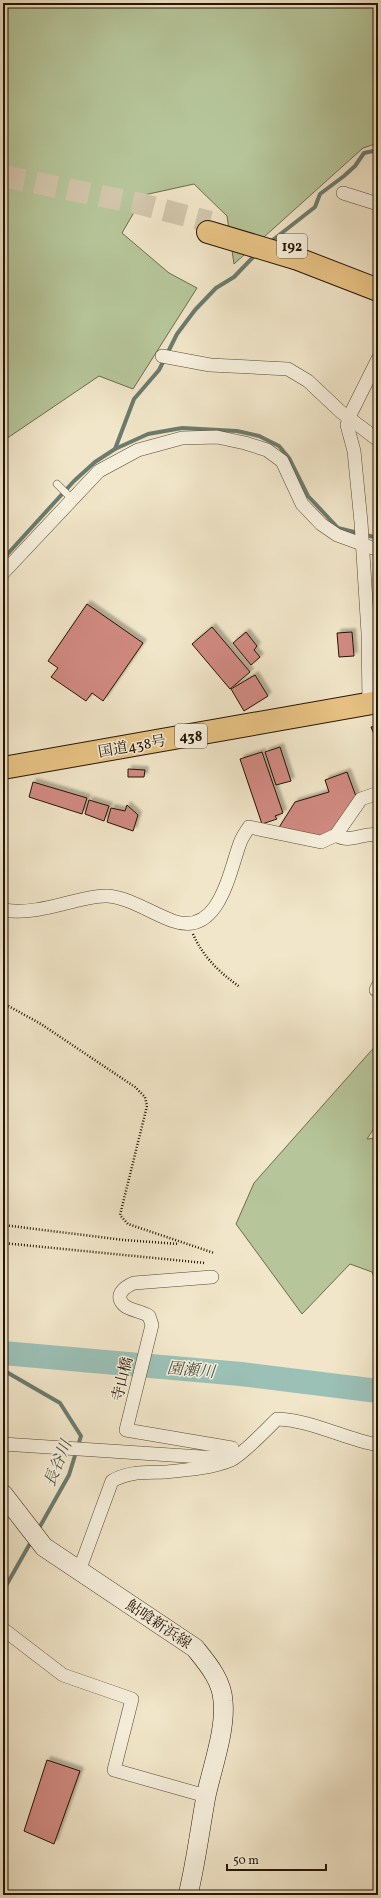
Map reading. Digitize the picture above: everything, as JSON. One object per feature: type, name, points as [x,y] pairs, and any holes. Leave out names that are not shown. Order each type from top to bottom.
[{"type":"highway","name":"192","points":[[209,227],[245,237],[298,259],[378,276]]},
{"type":"highway","name":"192","points":[[336,267],[378,290]]},
{"type":"highway","name":"国道438号","points":[[3,768],[374,703]]},
{"type":"main road","name":"鮎喰新浜線","points":[[3,1494],[44,1547],[195,1648],[214,1672],[224,1700],[220,1738],[206,1796],[195,1867],[188,1895]]},
{"type":"street","points":[[343,193],[378,204]]},
{"type":"street","points":[[162,356],[210,365],[288,369],[308,381],[349,419],[378,440]]},
{"type":"street","points":[[374,703],[361,522],[354,451],[348,425],[349,419],[378,359]]},
{"type":"street","points":[[3,573],[99,471],[138,450],[182,438],[217,437],[245,443],[267,450],[282,461],[302,504],[321,524],[337,535],[378,550]]},
{"type":"street","points":[[3,910],[35,911],[96,896],[108,896],[137,905],[174,921],[191,924],[196,923],[212,911],[221,897],[229,882],[240,841],[249,827],[321,842],[336,835],[361,799],[378,793]]},
{"type":"street","points":[[336,835],[342,839],[350,839],[367,834],[378,835]]},
{"type":"street","name":"寺山橋","points":[[212,1277],[134,1283],[125,1286],[120,1292],[120,1299],[124,1306],[139,1310],[149,1316],[152,1325],[126,1430],[232,1448],[232,1459]]},
{"type":"street","points":[[79,1571],[112,1481],[122,1476],[135,1473],[166,1472],[206,1466],[232,1459],[277,1419],[291,1420],[359,1442],[378,1445]]},
{"type":"street","points":[[3,1444],[232,1459]]},
{"type":"street","points":[[3,1629],[63,1675],[132,1699],[114,1770],[206,1796]]},
{"type":"lane","points":[[57,484],[72,499]]},
{"type":"path","points":[[191,924],[198,945],[212,964],[240,987]]},
{"type":"path","points":[[3,1003],[41,1024],[135,1087],[146,1097],[147,1106],[120,1215],[128,1224],[214,1253]]},
{"type":"path","points":[[3,1225],[124,1240],[184,1244]]},
{"type":"path","points":[[3,1243],[208,1264]]},
{"type":"green space","points":[[3,3],[378,3],[378,143],[363,148],[234,264],[227,216],[194,184],[144,195],[122,233],[169,273],[197,288],[133,389],[99,376],[3,441]]},
{"type":"green space","points":[[378,1043],[378,1122],[367,1139],[378,1138],[378,1289],[372,1272],[350,1264],[302,1314],[236,1224],[254,1183]]},
{"type":"building","points":[[87,604],[143,643],[103,701],[92,693],[86,701],[51,677],[58,668],[48,661]]},
{"type":"building","points":[[212,627],[250,672],[230,689],[192,644]]},
{"type":"building","points":[[246,632],[257,646],[254,650],[260,657],[251,665],[233,643]]},
{"type":"building","points":[[352,632],[354,656],[339,657],[337,633]]},
{"type":"building","points":[[255,675],[268,696],[244,711],[231,689]]},
{"type":"building","points":[[378,726],[378,744],[371,727]]},
{"type":"building","points":[[280,747],[291,781],[276,785],[265,752]]},
{"type":"building","points":[[262,752],[283,813],[275,816],[277,819],[262,824],[240,759]]},
{"type":"building","points":[[128,769],[145,770],[144,777],[128,777]]},
{"type":"building","points":[[347,772],[357,799],[338,827],[320,837],[278,829],[295,802],[329,792],[325,780]]},
{"type":"building","points":[[33,782],[87,798],[82,814],[29,797]]},
{"type":"building","points":[[89,800],[109,806],[104,821],[85,814]]},
{"type":"building","points":[[127,805],[138,815],[133,831],[107,822],[111,808],[125,811]]},
{"type":"building","points":[[47,1760],[80,1771],[54,1844],[24,1831]]},
{"type":"waterway","points":[[269,243],[315,207],[320,194],[355,166],[364,153],[378,150]]},
{"type":"waterway","points":[[169,350],[177,334],[195,310],[216,288],[234,277],[256,254]]},
{"type":"waterway","points":[[115,449],[134,399],[159,370],[164,360]]},
{"type":"waterway","points":[[3,559],[74,481],[95,462],[115,449],[148,434],[182,428],[237,431],[259,436],[279,446],[289,458],[308,496],[338,528],[378,538]]},
{"type":"waterway","name":"園瀬川","points":[[3,1353],[241,1374],[378,1391]]},
{"type":"waterway","name":"長谷川","points":[[3,1370],[60,1403],[81,1436],[69,1475],[38,1530]]},
{"type":"waterway","name":"長谷川","points":[[3,1591],[32,1540]]},
{"type":"tunnel","points":[[3,176],[141,204],[210,222]]}]
